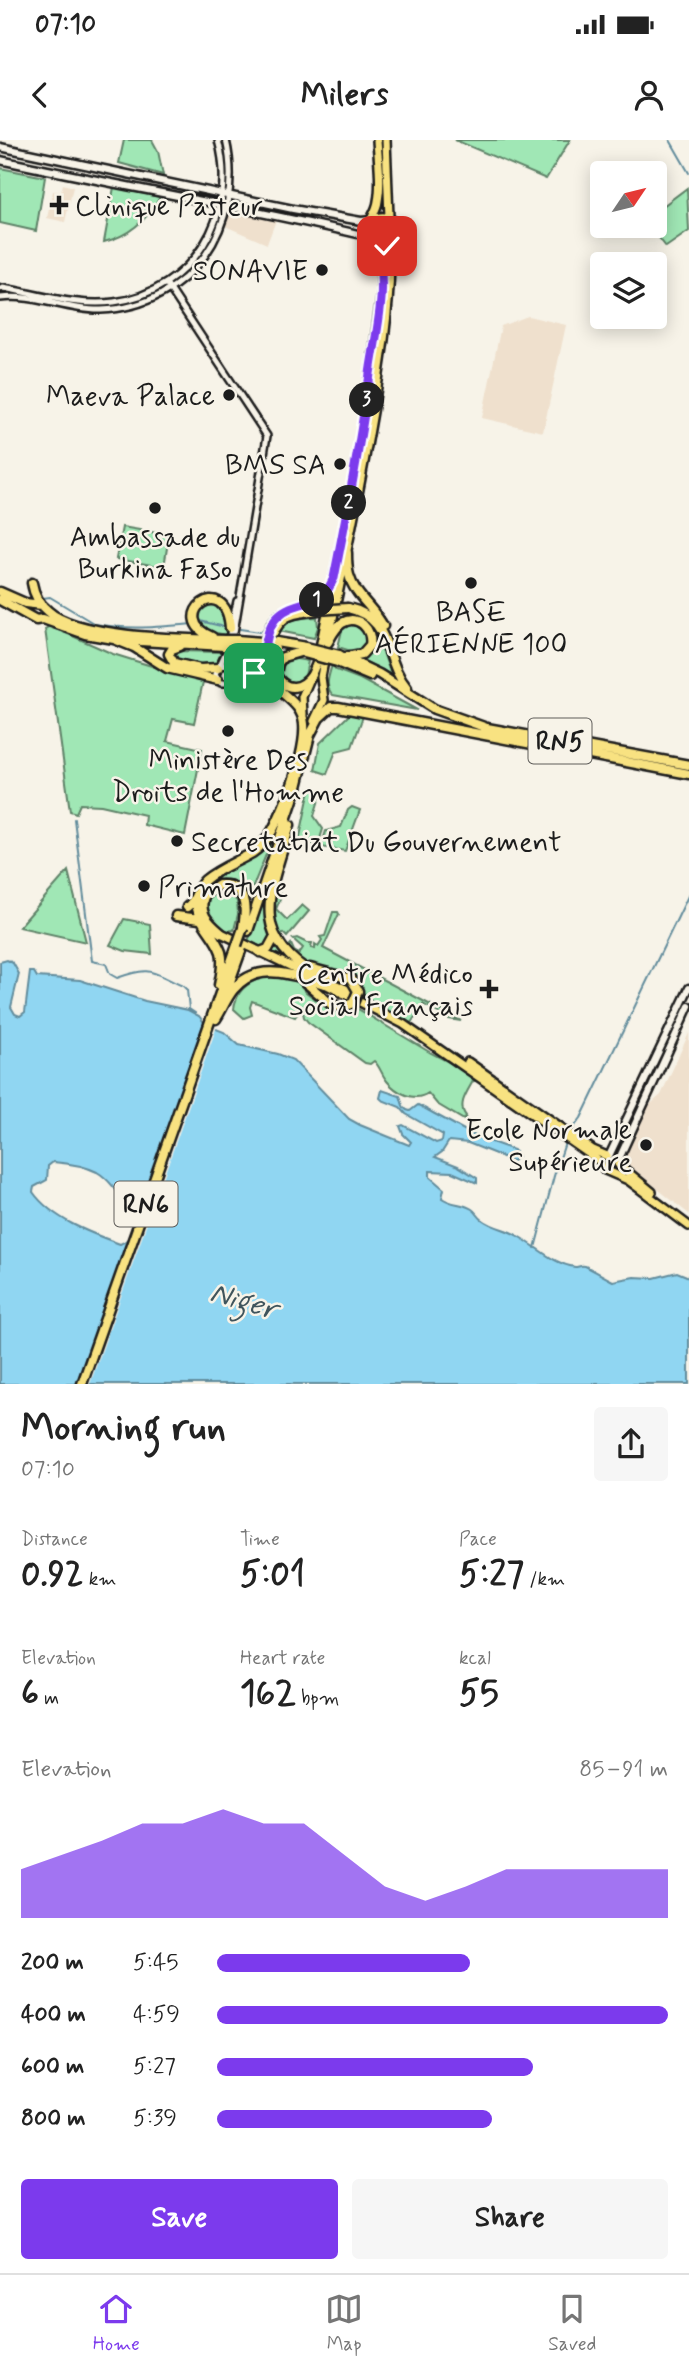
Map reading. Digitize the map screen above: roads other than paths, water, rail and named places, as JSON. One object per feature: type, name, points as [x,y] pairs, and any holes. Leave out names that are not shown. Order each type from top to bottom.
[{"type":"highway","points":[[346,553],[352,584],[379,617],[400,678],[415,697]]},
{"type":"highway","points":[[19,601],[32,585],[42,610]]},
{"type":"highway","name":"RN5","points":[[0,592],[72,624],[104,631],[275,646],[340,658],[379,674],[434,709],[487,728],[689,765]]},
{"type":"highway","name":"RN5","points":[[0,600],[36,620],[42,610]]},
{"type":"highway","points":[[222,642],[196,627],[194,615],[199,605],[210,600],[224,605],[229,613],[230,628]]},
{"type":"highway","points":[[304,722],[297,706],[273,683],[267,671],[267,657],[278,624],[288,617],[317,610],[348,608],[360,611],[375,621],[387,644]]},
{"type":"highway","name":"RN5","points":[[42,610],[77,631],[114,639],[184,644],[222,642]]},
{"type":"highway","points":[[328,642],[335,630],[346,621],[352,620],[364,625],[369,631],[370,646],[362,654],[340,658]]},
{"type":"highway","points":[[114,639],[134,647],[167,668],[218,680]]},
{"type":"highway","points":[[184,644],[172,649],[169,654],[171,660],[200,669],[219,667]]},
{"type":"highway","points":[[303,650],[284,657],[278,663],[276,675],[283,684],[293,688],[303,685],[312,676]]},
{"type":"highway","name":"RN5","points":[[340,658],[454,724],[481,734],[689,774]]},
{"type":"highway","points":[[310,735],[319,718],[331,708],[338,707],[481,734]]},
{"type":"highway","name":"RN6","points":[[292,793],[304,722]]},
{"type":"highway","name":"RN6","points":[[84,1384],[240,946],[310,735]]},
{"type":"highway","points":[[213,1021],[222,957],[217,943],[199,915],[196,898],[198,889],[207,879],[254,852],[264,843],[292,793],[296,799],[271,892],[269,916],[274,938],[290,958],[315,975]]},
{"type":"highway","points":[[221,933],[207,921],[201,908],[205,894],[219,884],[233,886],[242,895],[246,910],[245,929]]},
{"type":"highway","points":[[180,910],[196,898]]},
{"type":"highway","points":[[180,910],[199,915]]},
{"type":"highway","points":[[180,910],[199,915]]},
{"type":"highway","points":[[269,916],[279,941],[298,960],[308,967],[351,979],[358,991],[353,1003],[343,1007],[332,1005],[297,972]]},
{"type":"highway","points":[[260,951],[268,949],[274,938]]},
{"type":"highway","points":[[213,1021],[228,997],[244,979],[268,971],[297,972],[325,984]]},
{"type":"main road","points":[[304,722],[300,702],[312,676],[334,578],[364,422],[380,312],[382,290],[379,257],[367,230],[379,197],[377,140]]},
{"type":"main road","points":[[310,735],[323,705],[321,677],[387,322],[390,260],[397,226],[389,217],[386,140]]},
{"type":"main road","points":[[0,147],[361,221],[380,216],[389,217]]},
{"type":"main road","points":[[0,160],[362,235],[373,243],[387,246],[396,239]]},
{"type":"main road","points":[[233,671],[241,677],[254,673],[261,662],[272,622],[288,609],[325,595],[334,578]]},
{"type":"main road","points":[[199,915],[221,933],[297,972],[315,975],[403,1019],[573,1140],[607,1170],[628,1180],[689,1226]]},
{"type":"main road","points":[[325,984],[402,1024],[558,1129]]},
{"type":"main road","points":[[607,1170],[603,1160],[608,1156],[689,988]]},
{"type":"main road","points":[[607,1170],[617,1168],[689,1006]]},
{"type":"main road","points":[[573,1140],[614,1157],[689,1221]]},
{"type":"street","points":[[218,140],[226,194]]},
{"type":"street","points":[[0,298],[16,296],[80,309],[101,310],[145,302],[168,286],[205,244],[223,206],[230,167],[226,140]]},
{"type":"street","points":[[0,289],[74,301],[113,303],[168,286]]},
{"type":"street","points":[[168,286],[267,436],[240,591],[230,661],[233,671],[229,682]]},
{"type":"street","points":[[240,591],[226,652],[215,674],[223,683],[274,691],[288,697]]},
{"type":"street","points":[[219,667],[226,665],[233,671]]},
{"type":"water","name":"Niger","points":[[7,960],[13,963],[19,974],[11,1007],[15,1014],[20,1016],[25,1012],[30,972],[34,972],[37,977],[80,980],[145,1001],[188,1010],[199,1016],[206,1025],[224,1032],[239,1045],[293,1060],[349,1119],[409,1145],[411,1142],[400,1126],[403,1125],[436,1143],[442,1141],[443,1135],[406,1114],[400,1107],[382,1100],[382,1090],[400,1096],[407,1110],[410,1111],[418,1105],[475,1136],[514,1150],[518,1156],[513,1161],[468,1143],[449,1141],[435,1157],[458,1166],[477,1178],[477,1183],[452,1172],[430,1171],[430,1177],[444,1189],[442,1198],[472,1209],[487,1223],[514,1234],[559,1262],[575,1267],[585,1266],[613,1281],[634,1277],[654,1278],[677,1272],[689,1277],[689,1384],[0,1384],[0,962]],"holes":[[[53,1162],[75,1165],[104,1177],[127,1207],[132,1229],[129,1238],[120,1244],[96,1235],[72,1224],[41,1202],[33,1192],[34,1187],[47,1180],[48,1166]]]},
{"type":"waterway","points":[[670,140],[689,173]]},
{"type":"waterway","points":[[43,598],[50,597],[95,624],[131,627],[192,624]]},
{"type":"waterway","points":[[200,621],[225,627]]},
{"type":"waterway","points":[[240,629],[260,632],[267,626]]},
{"type":"waterway","points":[[74,819],[92,961],[106,964],[110,974],[117,978],[145,971],[183,986],[187,990],[189,1009],[195,1013]]},
{"type":"waterway","points":[[571,1131],[581,1118],[689,894]]},
{"type":"waterway","points":[[535,1248],[565,1143]]},
{"type":"place","name":"Clinique Pasteur","points":[[59,205]]},
{"type":"place","name":"SONAVIE","points":[[322,270]]},
{"type":"place","name":"Maeva Palace","points":[[229,395]]},
{"type":"place","name":"BMS SA","points":[[340,464]]},
{"type":"place","name":"Ambassade du Burkina Faso","points":[[155,508]]},
{"type":"place","name":"BASE AÉRIENNE 100","points":[[471,583]]},
{"type":"place","name":"Ministère Des Droits de l'Homme","points":[[228,731]]},
{"type":"place","name":"Secretatiat Du Gouvernement","points":[[177,841]]},
{"type":"place","name":"Primature","points":[[144,886]]},
{"type":"place","name":"Centre Médico Social Français","points":[[489,989]]},
{"type":"place","name":"Ecole Normale Supérieure","points":[[646,1145]]}]
